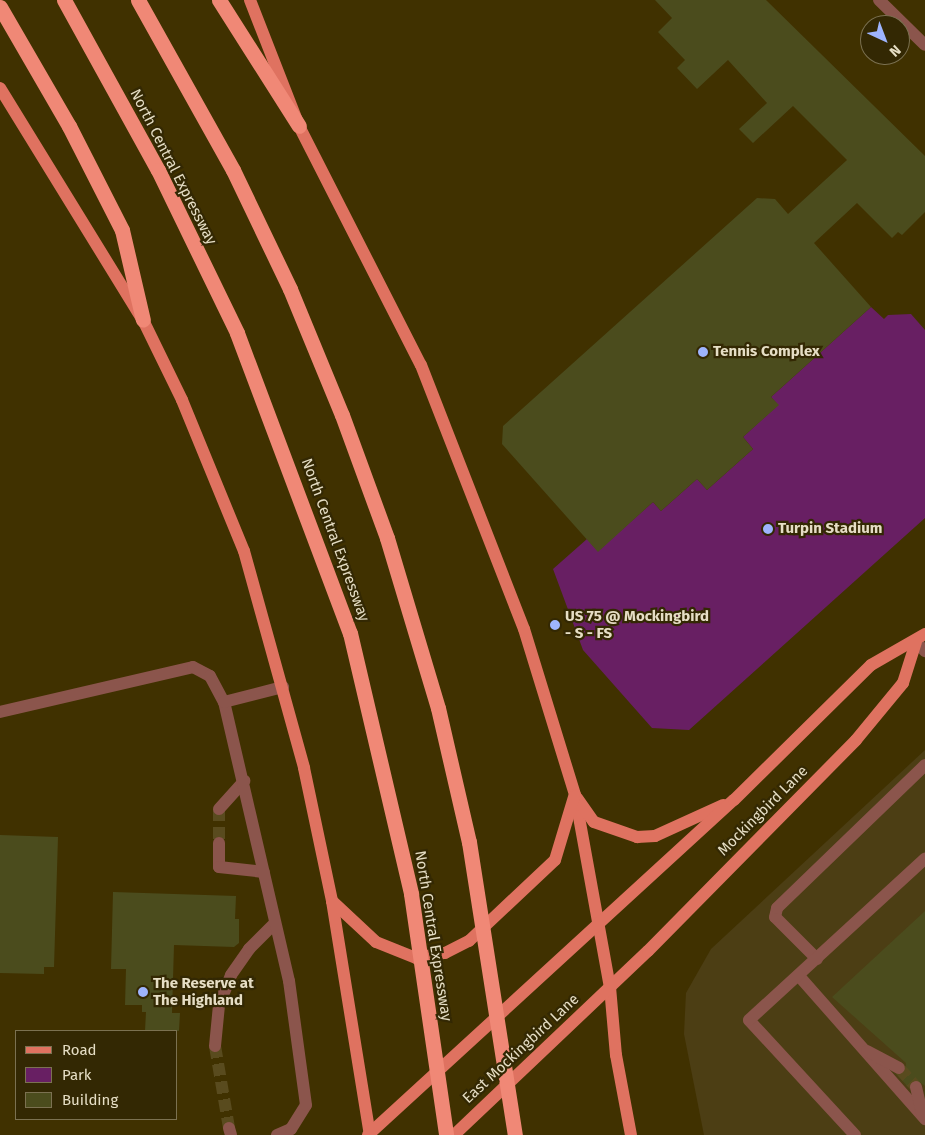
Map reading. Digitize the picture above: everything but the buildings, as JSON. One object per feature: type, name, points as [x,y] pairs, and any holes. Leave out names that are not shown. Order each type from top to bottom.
[{"type":"highway","name":"North Central Expressway","points":[[64,0],[158,170],[237,333],[350,633],[411,894],[446,1135]]},
{"type":"highway","points":[[138,0],[233,170],[286,281],[339,406],[387,538],[438,708],[469,842],[515,1135]]},
{"type":"highway","points":[[219,0],[299,126]]},
{"type":"highway","points":[[0,7],[69,126],[122,230],[143,320]]},
{"type":"main road","points":[[250,0],[299,126],[421,365],[524,629],[575,795],[596,923],[610,987],[616,1055],[631,1135]]},
{"type":"main road","points":[[0,88],[143,320],[182,400],[244,551],[283,687],[332,901],[369,1134]]},
{"type":"main road","name":"Mockingbird Lane","points":[[596,923],[734,800],[871,664],[922,642]]},
{"type":"main road","name":"Mockingbird Lane","points":[[610,987],[856,740],[903,683],[922,642]]},
{"type":"main road","points":[[575,795],[594,822],[637,837],[655,836],[734,800]]},
{"type":"main road","points":[[332,901],[376,942],[416,958],[445,953],[469,942],[555,860],[575,795]]},
{"type":"main road","points":[[369,1134],[596,923]]},
{"type":"main road","name":"East Mockingbird Lane","points":[[454,1135],[610,987]]},
{"type":"street","points":[[879,0],[923,39]]},
{"type":"street","points":[[0,712],[193,667],[210,676],[224,702],[244,781],[274,924],[289,981],[306,1105],[291,1129],[277,1135]]},
{"type":"street","points":[[224,702],[283,687]]},
{"type":"street","points":[[817,959],[775,917],[777,908],[925,765]]},
{"type":"street","points":[[219,809],[244,781]]},
{"type":"street","points":[[219,843],[213,866],[264,872]]},
{"type":"street","points":[[855,1135],[749,1020],[925,859]]},
{"type":"street","points":[[215,1046],[220,1005],[231,976],[249,949],[274,924]]},
{"type":"street","points":[[798,976],[858,1046],[924,1118]]},
{"type":"street","points":[[858,1046],[899,1068]]},
{"type":"street","points":[[916,1087],[924,1118]]},
{"type":"shaded area","points":[[925,750],[925,1135],[704,1135],[684,1034],[686,993],[711,949]]},
{"type":"green space","name":"Turpin Stadium","points":[[871,307],[884,319],[888,315],[911,314],[925,330],[925,518],[689,730],[652,728],[583,650],[553,569],[587,539],[598,551],[653,502],[661,511],[697,479],[707,490],[753,449],[743,437],[778,405],[771,397]]},
{"type":"tunnel","points":[[219,809],[219,843]]},
{"type":"tunnel","points":[[215,1046],[229,1128]]},
{"type":"tunnel","points":[[899,1068],[916,1087]]},
{"type":"place","name":"Tennis Complex","points":[[703,352]]},
{"type":"place","name":"Turpin Stadium","points":[[768,529]]},
{"type":"place","name":"US 75 @ Mockingbird - S - FS","points":[[555,625]]},
{"type":"place","name":"The Reserve at The Highland","points":[[143,992]]}]
